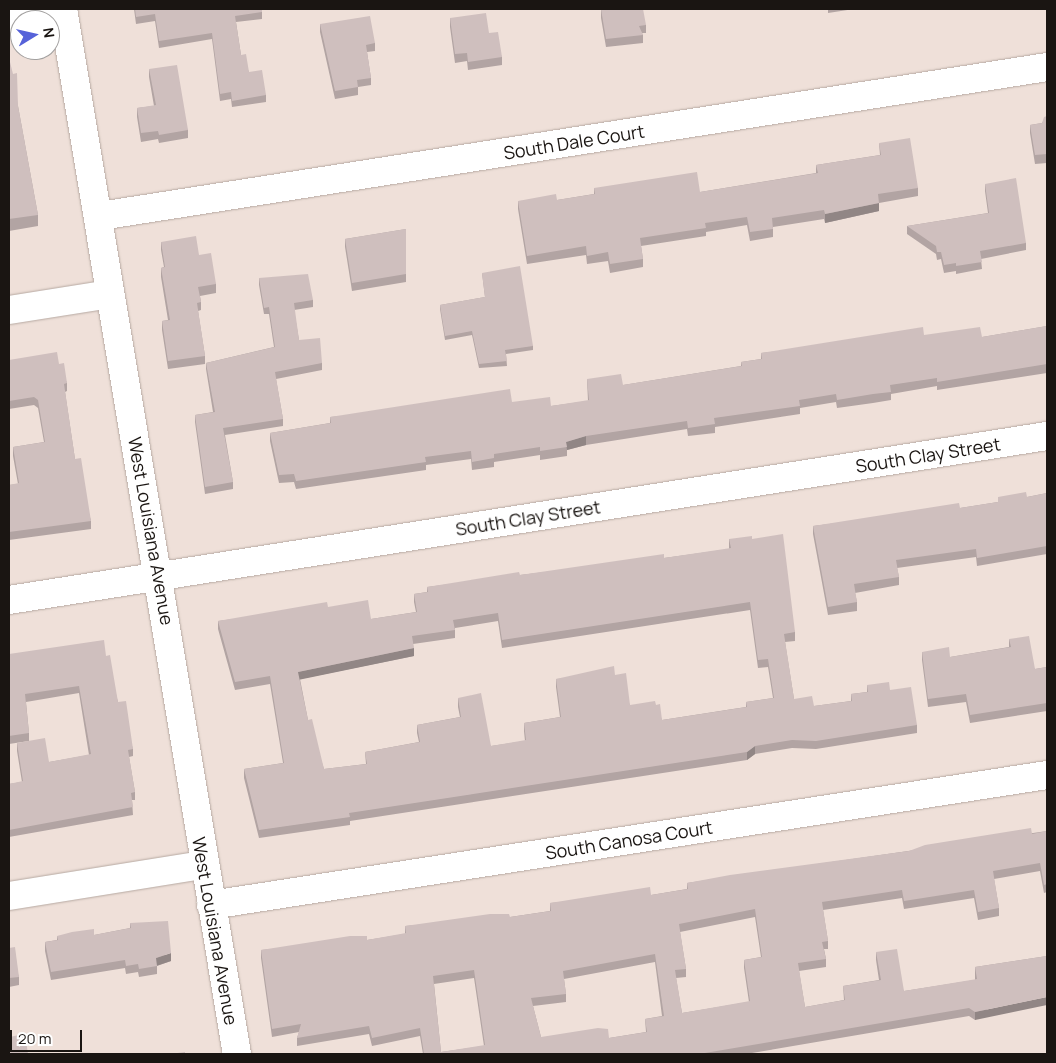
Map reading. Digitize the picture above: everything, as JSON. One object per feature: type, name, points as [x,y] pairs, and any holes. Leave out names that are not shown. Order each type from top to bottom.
[{"type":"street","points":[[9,18],[63,9]]},
{"type":"street","name":"West Louisiana Avenue","points":[[63,9],[100,216],[110,294],[160,576],[203,865],[237,1054]]},
{"type":"street","name":"South Dale Court","points":[[100,216],[1047,67]]},
{"type":"street","points":[[9,310],[110,294]]},
{"type":"street","name":"South Clay Street","points":[[9,600],[1047,436]]},
{"type":"street","name":"South Canosa Court","points":[[211,906],[1047,775]]},
{"type":"street","points":[[9,896],[203,865]]},
{"type":"building","points":[[135,9],[262,9],[262,12],[235,16],[241,55],[246,54],[249,72],[262,70],[266,95],[232,101],[231,92],[220,94],[212,33],[159,41],[155,14],[136,17]]},
{"type":"building","points":[[601,9],[643,9],[646,25],[639,26],[643,35],[606,39]]},
{"type":"building","points":[[486,13],[489,33],[498,32],[502,57],[468,62],[467,53],[455,54],[450,18]]},
{"type":"building","points":[[370,16],[375,43],[366,45],[371,78],[357,80],[358,87],[335,91],[320,24]]},
{"type":"building","points":[[9,62],[13,74],[17,73],[18,106],[38,215],[9,219]]},
{"type":"building","points":[[177,65],[188,130],[159,135],[158,131],[141,133],[137,108],[156,105],[149,69]]},
{"type":"building","points":[[1047,116],[1047,154],[1035,155],[1030,125],[1042,123],[1044,117]]},
{"type":"building","points":[[910,138],[918,188],[878,194],[879,203],[825,214],[824,210],[772,218],[773,229],[750,232],[747,217],[705,223],[706,228],[640,238],[643,259],[610,264],[608,252],[587,256],[586,246],[527,256],[518,201],[556,194],[557,200],[595,194],[594,188],[697,172],[700,192],[818,173],[816,165],[881,155],[879,143]]},
{"type":"building","points":[[1016,178],[1026,243],[980,251],[982,262],[956,266],[956,263],[944,265],[941,252],[937,252],[936,246],[907,226],[989,213],[985,184]]},
{"type":"building","points":[[406,229],[406,274],[352,283],[345,239]]},
{"type":"building","points":[[196,236],[199,255],[211,253],[216,284],[198,287],[201,302],[197,303],[205,356],[168,361],[162,321],[170,320],[161,268],[165,267],[161,242]]},
{"type":"building","points":[[520,266],[533,346],[505,350],[507,361],[479,364],[472,331],[445,336],[440,305],[485,297],[482,273]]},
{"type":"building","points":[[308,274],[313,300],[294,303],[299,340],[320,338],[322,363],[275,372],[283,419],[223,428],[233,482],[205,487],[195,415],[215,412],[206,363],[275,347],[269,307],[264,308],[259,278]]},
{"type":"building","points":[[1047,326],[1047,364],[937,382],[937,378],[890,385],[891,392],[837,400],[836,394],[799,400],[800,406],[714,418],[715,424],[688,428],[687,421],[586,436],[566,442],[567,447],[540,451],[540,447],[494,454],[494,458],[472,462],[471,451],[425,457],[426,462],[296,481],[294,474],[279,475],[270,433],[331,423],[330,417],[510,389],[512,402],[550,397],[551,406],[589,400],[587,379],[621,374],[623,385],[742,366],[741,362],[762,359],[761,353],[923,327],[924,335],[980,327],[982,337]]},
{"type":"building","points":[[57,352],[59,364],[64,363],[67,383],[64,384],[75,459],[81,458],[91,521],[9,532],[9,485],[19,483],[13,447],[45,442],[38,400],[34,397],[9,401],[9,360]]},
{"type":"building","points":[[1026,492],[1027,497],[1047,493],[1047,546],[977,558],[976,549],[896,560],[899,577],[854,584],[857,602],[828,607],[813,526],[959,503],[960,508],[998,502],[998,497]]},
{"type":"building","points":[[783,534],[795,632],[784,634],[794,699],[812,696],[814,706],[852,701],[851,694],[868,692],[867,685],[889,682],[890,690],[911,687],[917,725],[816,741],[792,740],[755,746],[747,752],[349,813],[350,817],[259,830],[244,769],[284,763],[270,676],[235,682],[218,621],[327,602],[328,607],[368,600],[371,619],[417,612],[414,594],[428,592],[427,587],[519,572],[520,575],[664,554],[664,558],[731,548],[729,539],[752,536],[752,539]],"holes":[[[750,602],[758,660],[768,659],[774,698],[746,702],[747,707],[662,720],[660,704],[656,705],[655,701],[630,705],[626,673],[615,675],[614,666],[556,679],[561,717],[524,723],[526,740],[491,746],[481,693],[458,698],[461,717],[417,725],[420,742],[365,752],[367,764],[324,769],[312,719],[308,720],[298,672],[414,648],[412,636],[455,630],[453,620],[498,613],[502,640]]]},
{"type":"building","points":[[1029,636],[1035,669],[1047,667],[1047,703],[970,715],[966,694],[928,699],[922,652],[949,647],[950,657],[1011,647],[1009,639]]},
{"type":"building","points":[[104,640],[106,656],[110,655],[118,702],[126,701],[133,749],[128,750],[135,792],[131,793],[133,807],[9,830],[9,784],[23,781],[17,743],[45,738],[49,762],[91,754],[79,686],[25,694],[29,733],[9,736],[9,654]]},
{"type":"building","points":[[1031,828],[1032,834],[1047,831],[1047,884],[1044,885],[1040,863],[993,871],[999,908],[978,912],[974,890],[904,901],[902,890],[822,902],[828,941],[822,942],[826,959],[798,963],[805,1007],[845,1000],[843,986],[881,980],[876,952],[897,949],[904,991],[977,979],[975,967],[1047,956],[1047,997],[975,1012],[969,1008],[699,1054],[424,1054],[420,1028],[372,1038],[369,1026],[297,1038],[301,1024],[272,1029],[261,950],[350,936],[367,936],[367,940],[406,933],[405,926],[490,914],[509,914],[510,917],[551,911],[550,903],[650,887],[651,895],[688,889],[687,883],[730,875],[909,851],[925,845]],"holes":[[[755,909],[762,957],[744,960],[750,1001],[682,1013],[675,970],[686,969],[679,924]],[[655,954],[664,1016],[645,1019],[647,1032],[609,1038],[608,1029],[598,1028],[541,1037],[531,998],[566,994],[563,971]],[[474,970],[485,1045],[441,1052],[433,976]]]},
{"type":"building","points":[[168,921],[171,953],[156,958],[157,966],[139,969],[138,964],[126,966],[125,960],[51,972],[45,942],[58,940],[57,936],[94,929],[94,935],[131,928],[130,923]]},
{"type":"building","points":[[15,947],[19,977],[9,978],[9,948]]},
{"type":"building","points":[[25,1034],[28,1054],[9,1054],[9,1037]]}]
